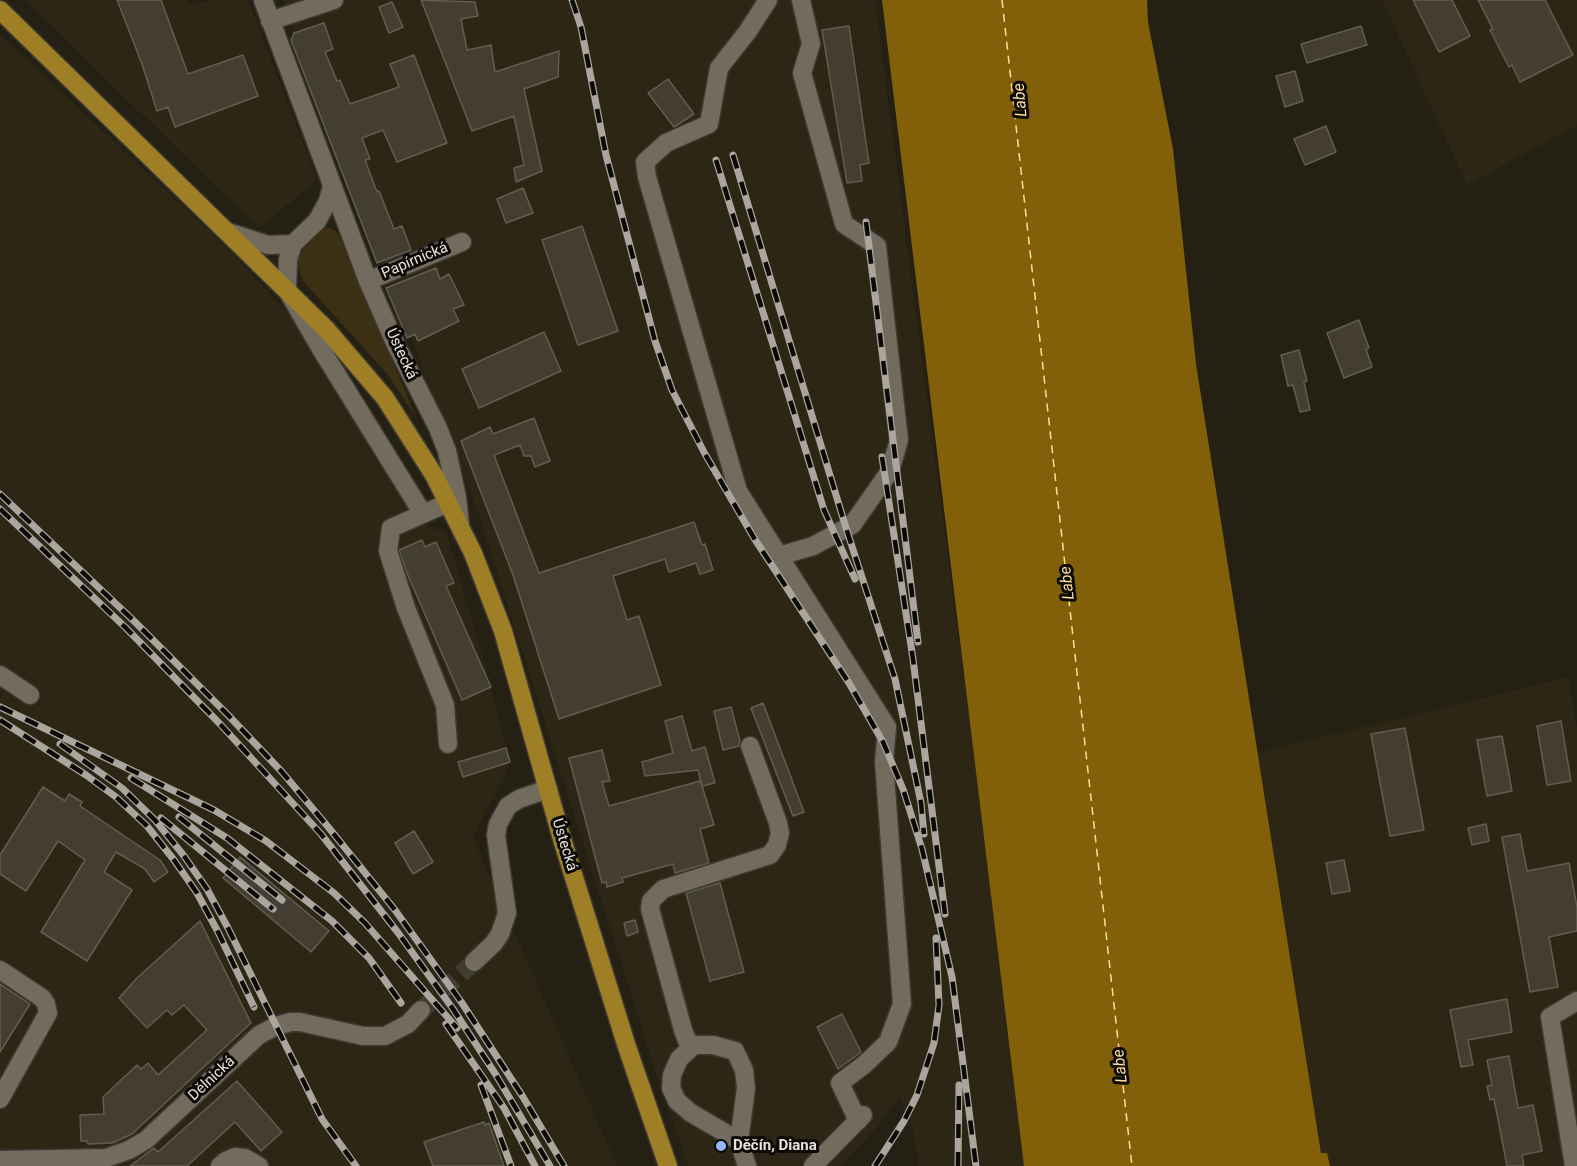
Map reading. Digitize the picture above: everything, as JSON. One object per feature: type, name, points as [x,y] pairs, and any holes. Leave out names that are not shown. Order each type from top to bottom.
[{"type":"main road","name":"Ústecká","points":[[0,10],[327,330],[385,398],[434,475],[473,553],[503,631],[548,789],[627,1047],[668,1166]]},
{"type":"street","name":"Ústecká","points":[[263,0],[368,281],[395,343],[438,428],[447,452],[457,497],[460,525]]},
{"type":"street","points":[[270,21],[334,0]]},
{"type":"street","points":[[768,0],[748,31],[719,68],[710,124],[666,143],[645,162],[650,188],[738,491],[887,727],[884,762],[902,1004],[888,1042],[840,1083],[861,1118],[813,1166]]},
{"type":"street","points":[[779,556],[813,546],[852,525],[890,471],[899,440],[877,246],[844,224],[802,73],[811,44],[801,0]]},
{"type":"street","points":[[332,186],[328,201],[317,221],[293,244],[288,259],[287,290],[423,514]]},
{"type":"street","points":[[228,232],[268,245],[293,244]]},
{"type":"street","name":"Papírnická","points":[[368,281],[462,242]]},
{"type":"street","points":[[448,503],[391,528],[388,551],[406,608],[445,705],[448,744]]},
{"type":"street","points":[[0,675],[30,695]]},
{"type":"street","points":[[690,1048],[650,909],[651,902],[663,889],[770,855],[777,845],[780,833],[778,823],[750,746]]},
{"type":"street","points":[[474,962],[500,934],[507,912],[496,836],[498,824],[508,806],[519,799],[548,789]]},
{"type":"street","points":[[0,970],[42,998],[48,1012],[0,1099]]},
{"type":"street","points":[[1574,1166],[1550,1017],[1577,1001]]},
{"type":"street","name":"Dělnická","points":[[0,1160],[109,1162],[146,1140],[259,1035],[276,1026],[300,1022],[363,1036],[385,1036],[408,1023],[421,1011]]},
{"type":"street","points":[[739,1141],[692,1113],[677,1101],[671,1088],[672,1075],[679,1059],[694,1045],[713,1045],[735,1051],[744,1070],[746,1088],[739,1141],[747,1166]]},
{"type":"street","points":[[220,1166],[236,1157],[245,1158],[259,1166]]},
{"type":"shaded area","points":[[25,0],[188,0],[190,5],[212,0],[248,0],[317,180],[259,228]]},
{"type":"shaded area","points":[[282,0],[875,0],[985,841],[1024,1166],[919,1166],[914,1133],[899,1096],[878,1126],[841,1166],[688,1166],[650,1054],[480,518]]},
{"type":"shaded area","points":[[1382,0],[1577,0],[1577,125],[1467,185]]},
{"type":"shaded area","points":[[0,34],[226,247],[303,329],[405,504],[413,522],[428,525],[447,534],[510,762],[473,838],[617,1166],[0,1166]]},
{"type":"shaded area","points":[[331,228],[338,233],[417,419],[388,375],[304,282],[300,274],[298,260],[300,253],[323,229]]},
{"type":"shaded area","points":[[1568,677],[1577,729],[1577,1166],[1330,1166],[1327,1153],[1321,1153],[1258,753]]},
{"type":"water","name":"Labe","points":[[882,0],[1147,0],[1148,22],[1173,149],[1196,364],[1321,1153],[1327,1153],[1330,1166],[1024,1166]]},
{"type":"building","points":[[117,0],[161,0],[188,74],[243,55],[258,96],[175,127],[168,107],[157,111],[142,64]]},
{"type":"building","points":[[421,0],[475,2],[478,16],[461,19],[467,50],[491,45],[495,72],[559,51],[558,77],[524,89],[542,171],[516,182],[514,168],[524,165],[514,116],[472,131]]},
{"type":"building","points":[[1413,0],[1452,0],[1470,36],[1439,52]]},
{"type":"building","points":[[1478,0],[1545,0],[1573,55],[1520,82],[1512,65],[1509,67],[1490,30],[1493,29]]},
{"type":"building","points":[[392,2],[403,27],[389,33],[379,7]]},
{"type":"building","points":[[324,23],[333,49],[325,52],[350,104],[399,87],[390,64],[414,55],[447,143],[397,162],[383,130],[362,138],[370,159],[365,160],[377,192],[379,191],[394,229],[402,226],[411,250],[377,263],[291,40],[294,33]]},
{"type":"building","points":[[849,26],[869,163],[860,165],[862,181],[847,183],[822,30]]},
{"type":"building","points":[[1361,26],[1367,45],[1307,63],[1301,44]]},
{"type":"building","points":[[1295,71],[1303,101],[1285,107],[1276,76]]},
{"type":"building","points":[[668,79],[694,114],[674,127],[648,93]]},
{"type":"building","points":[[1326,126],[1336,152],[1305,165],[1294,139]]},
{"type":"building","points":[[523,188],[533,213],[506,223],[497,199]]},
{"type":"building","points":[[582,226],[618,331],[578,345],[542,240]]},
{"type":"building","points":[[436,268],[440,279],[449,274],[464,305],[453,309],[459,321],[418,341],[415,334],[407,338],[386,288]]},
{"type":"building","points":[[1359,320],[1369,348],[1366,349],[1372,367],[1344,378],[1327,333]]},
{"type":"building","points":[[544,332],[561,371],[479,408],[462,369]]},
{"type":"building","points":[[1299,350],[1307,381],[1304,382],[1310,410],[1300,412],[1293,385],[1288,386],[1281,355]]},
{"type":"building","points":[[534,418],[550,461],[535,467],[531,456],[524,456],[520,445],[494,455],[539,573],[694,522],[702,545],[705,544],[713,570],[700,574],[696,563],[669,572],[665,559],[613,576],[627,620],[639,616],[661,685],[559,719],[513,575],[461,441],[490,427],[493,434]]},
{"type":"building","points":[[422,540],[425,547],[436,542],[454,583],[446,586],[491,687],[462,700],[399,550]]},
{"type":"building","points":[[763,703],[804,812],[793,816],[751,708]]},
{"type":"building","points":[[731,707],[740,741],[739,746],[723,750],[714,711]]},
{"type":"building","points":[[682,716],[692,751],[705,747],[715,783],[702,786],[698,770],[645,776],[642,762],[673,753],[665,721]]},
{"type":"building","points":[[1561,721],[1571,781],[1547,785],[1537,726]]},
{"type":"building","points":[[1405,728],[1424,830],[1390,836],[1371,734]]},
{"type":"building","points":[[1502,736],[1512,791],[1487,796],[1477,740]]},
{"type":"building","points":[[506,748],[510,762],[463,777],[458,762]]},
{"type":"building","points":[[602,750],[610,781],[602,782],[609,806],[700,781],[714,825],[700,829],[709,863],[675,873],[673,864],[622,878],[623,882],[607,887],[606,882],[602,883],[569,758]]},
{"type":"building","points":[[43,787],[65,801],[69,794],[82,802],[80,806],[160,860],[168,872],[154,882],[145,869],[116,852],[104,872],[132,890],[87,961],[41,932],[85,860],[58,841],[26,891],[0,874],[0,855]]},
{"type":"building","points":[[1486,824],[1489,841],[1472,845],[1468,828]]},
{"type":"building","points":[[414,831],[433,862],[413,874],[395,843]]},
{"type":"building","points":[[1520,834],[1527,871],[1569,863],[1577,907],[1577,931],[1549,937],[1558,987],[1530,992],[1502,837]]},
{"type":"building","points":[[240,857],[329,931],[311,952],[223,878]]},
{"type":"building","points":[[1344,860],[1350,891],[1332,894],[1326,863]]},
{"type":"building","points":[[720,883],[744,972],[710,981],[686,893]]},
{"type":"building","points":[[635,920],[638,932],[627,936],[624,923]]},
{"type":"building","points":[[200,921],[251,1023],[132,1134],[112,1143],[88,1144],[87,1141],[81,1141],[80,1115],[104,1114],[103,1097],[137,1065],[141,1069],[148,1063],[158,1075],[207,1030],[184,1005],[172,1015],[167,1010],[147,1028],[119,998],[137,978]]},
{"type":"building","points":[[0,984],[30,1004],[0,1052]]},
{"type":"building","points":[[1507,999],[1512,1032],[1468,1040],[1473,1065],[1461,1067],[1450,1010]]},
{"type":"building","points":[[842,1014],[861,1052],[838,1069],[817,1027]]},
{"type":"building","points":[[1509,1056],[1518,1108],[1533,1105],[1542,1151],[1522,1155],[1524,1166],[1507,1166],[1494,1099],[1490,1100],[1487,1086],[1492,1085],[1487,1060]]},
{"type":"building","points":[[237,1081],[282,1132],[261,1151],[235,1122],[187,1166],[130,1166],[154,1148],[158,1152]]},
{"type":"building","points":[[484,1122],[485,1125],[489,1123],[504,1166],[433,1166],[424,1142]]},
{"type":"ferry route","points":[[1002,0],[1132,1166]]},
{"type":"tunnel","points":[[421,1010],[474,962]]},
{"type":"railway","points":[[572,0],[581,27],[606,155],[655,341],[672,390],[705,454],[754,538],[849,683],[883,742],[903,789],[922,849],[952,977],[976,1166]]},
{"type":"railway","points":[[733,155],[846,528],[895,679],[921,803],[924,834]]},
{"type":"railway","points":[[716,160],[824,510],[855,579]]},
{"type":"railway","points":[[866,222],[918,642]]},
{"type":"railway","points":[[882,457],[913,659],[945,914]]},
{"type":"railway","points":[[0,494],[134,621],[282,772],[395,910],[462,1003],[523,1097],[564,1166]]},
{"type":"railway","points":[[0,509],[126,628],[220,724],[321,834],[399,934],[453,1009],[496,1075],[550,1166]]},
{"type":"railway","points":[[0,707],[214,810],[266,841],[334,893],[365,923],[457,1028]]},
{"type":"railway","points":[[0,720],[86,775],[116,797],[147,826],[197,893],[254,1007]]},
{"type":"railway","points":[[60,744],[122,788],[155,820],[184,856],[207,889],[228,928],[322,1119],[356,1166]]},
{"type":"railway","points":[[131,778],[227,838],[332,921],[369,958],[401,1003]]},
{"type":"railway","points":[[179,817],[282,900]]},
{"type":"railway","points":[[161,818],[273,909]]},
{"type":"railway","points":[[875,1166],[904,1121],[917,1095],[934,1043],[939,1005],[936,938]]},
{"type":"railway","points":[[446,1024],[504,1108],[535,1166]]},
{"type":"railway","points":[[481,1085],[511,1166]]},
{"type":"railway","points":[[958,1166],[959,1085]]},
{"type":"place","name":"Děčín, Diana","points":[[721,1146]]}]
